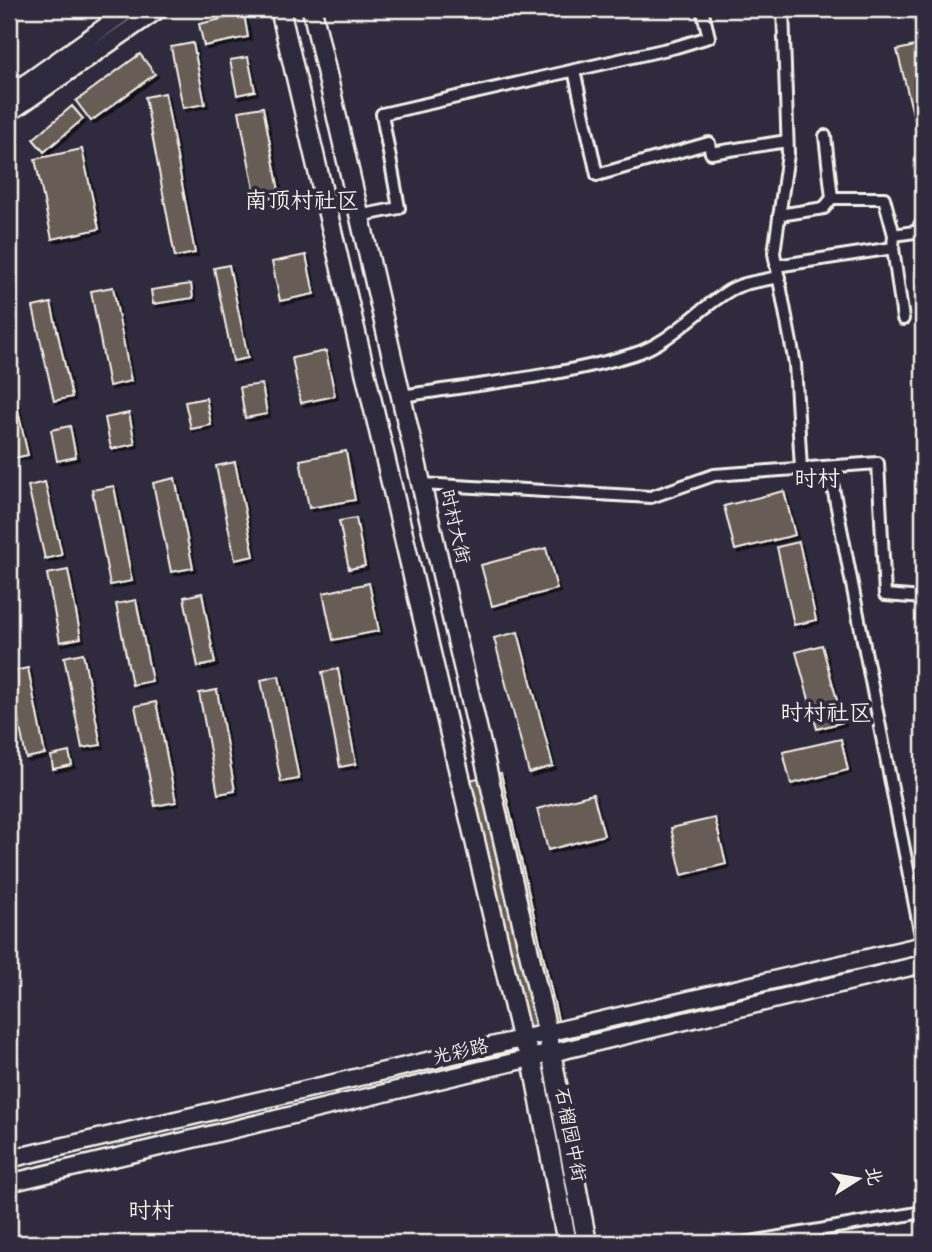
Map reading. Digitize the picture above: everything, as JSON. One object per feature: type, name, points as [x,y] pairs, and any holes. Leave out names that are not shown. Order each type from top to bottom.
[{"type":"main road","points":[[9,95],[130,9]]},
{"type":"main road","points":[[9,113],[159,9]]},
{"type":"main road","points":[[280,9],[521,1037]]},
{"type":"main road","name":"时村大街","points":[[312,9],[552,1054]]},
{"type":"main road","name":"光彩路","points":[[9,1159],[923,945]]},
{"type":"main road","name":"光彩路","points":[[9,1183],[923,964]]},
{"type":"main road","name":"石榴园中街","points":[[521,1037],[532,1059],[567,1243]]},
{"type":"main road","name":"石榴园中街","points":[[552,1054],[587,1243]]},
{"type":"street","points":[[359,216],[399,208],[382,114],[709,37],[702,9]]},
{"type":"street","points":[[783,9],[787,141],[774,253],[795,364],[801,469]]},
{"type":"street","points":[[574,70],[597,175],[709,144],[711,153],[787,141]]},
{"type":"street","points":[[779,215],[824,208],[832,198],[825,136]]},
{"type":"street","points":[[832,198],[884,198],[894,234],[893,248],[903,319]]},
{"type":"street","points":[[894,234],[921,231],[920,225],[923,224]]},
{"type":"street","points":[[401,396],[493,383],[635,354],[661,341],[728,291],[777,271],[893,248]]},
{"type":"street","points":[[421,484],[651,497],[714,475],[878,463],[885,595],[923,598]]},
{"type":"street","points":[[829,467],[923,945]]},
{"type":"street","points":[[745,1243],[923,1212]]},
{"type":"lane","points":[[812,9],[828,12],[858,9]]},
{"type":"building","points":[[244,14],[248,37],[204,46],[199,24]]},
{"type":"building","points":[[193,43],[205,104],[183,108],[171,47]]},
{"type":"building","points":[[915,46],[923,79],[923,116],[914,118],[897,50]]},
{"type":"building","points":[[140,54],[155,74],[91,121],[76,101]]},
{"type":"building","points":[[248,57],[255,91],[237,95],[230,60]]},
{"type":"building","points":[[165,93],[195,253],[175,257],[145,97]]},
{"type":"building","points":[[72,106],[83,119],[44,152],[33,139]]},
{"type":"building","points":[[263,107],[280,196],[256,200],[239,111]]},
{"type":"building","points":[[82,149],[99,229],[52,239],[35,159]]},
{"type":"building","points":[[306,255],[314,294],[280,301],[272,262]]},
{"type":"building","points":[[229,265],[248,358],[233,361],[214,268]]},
{"type":"building","points":[[191,284],[193,298],[153,304],[151,290]]},
{"type":"building","points":[[113,287],[131,381],[109,386],[91,291]]},
{"type":"building","points":[[51,303],[72,397],[54,401],[33,307]]},
{"type":"building","points":[[326,351],[335,396],[301,403],[292,358]]},
{"type":"building","points":[[9,371],[28,455],[14,458],[9,436]]},
{"type":"building","points":[[262,384],[267,414],[245,418],[240,387]]},
{"type":"building","points":[[206,398],[211,425],[191,429],[185,402]]},
{"type":"building","points":[[129,413],[135,444],[111,449],[105,418]]},
{"type":"building","points":[[70,426],[76,457],[57,461],[51,430]]},
{"type":"building","points":[[346,451],[355,500],[309,508],[300,460]]},
{"type":"building","points":[[235,462],[254,556],[235,560],[216,466]]},
{"type":"building","points":[[175,478],[193,568],[171,572],[153,483]]},
{"type":"building","points":[[45,482],[62,555],[45,559],[28,486]]},
{"type":"building","points":[[114,486],[132,581],[110,585],[92,490]]},
{"type":"building","points":[[784,491],[795,535],[735,550],[724,506]]},
{"type":"building","points":[[356,518],[365,566],[349,569],[339,521]]},
{"type":"building","points":[[799,542],[816,620],[794,625],[777,547]]},
{"type":"building","points":[[546,548],[557,589],[492,606],[481,565]]},
{"type":"building","points":[[68,570],[81,638],[60,642],[47,574]]},
{"type":"building","points":[[369,583],[379,631],[333,640],[323,593]]},
{"type":"building","points":[[202,593],[215,663],[198,667],[184,597]]},
{"type":"building","points":[[136,600],[152,681],[132,685],[116,604]]},
{"type":"building","points":[[518,632],[553,766],[529,773],[494,638]]},
{"type":"building","points":[[822,645],[843,722],[817,729],[796,652]]},
{"type":"building","points":[[83,653],[101,745],[82,748],[64,657]]},
{"type":"building","points":[[28,668],[45,754],[26,758],[9,672]]},
{"type":"building","points":[[338,669],[356,764],[340,767],[322,672]]},
{"type":"building","points":[[279,676],[299,779],[281,782],[261,680]]},
{"type":"building","points":[[217,690],[235,791],[218,794],[199,693]]},
{"type":"building","points":[[156,702],[176,802],[155,806],[135,706]]},
{"type":"building","points":[[841,739],[848,770],[791,784],[783,752]]},
{"type":"building","points":[[69,752],[72,765],[53,769],[51,756]]},
{"type":"building","points":[[501,773],[559,1024],[518,1033],[460,782]]},
{"type":"building","points":[[593,794],[604,835],[548,850],[537,809]]},
{"type":"building","points":[[715,818],[726,864],[682,875],[671,828]]},
{"type":"district","name":"南顶村社区","points":[[302,203]]},
{"type":"district","name":"时村","points":[[817,481]]},
{"type":"district","name":"时村社区","points":[[826,715]]},
{"type":"district","name":"时村","points":[[151,1213]]}]
